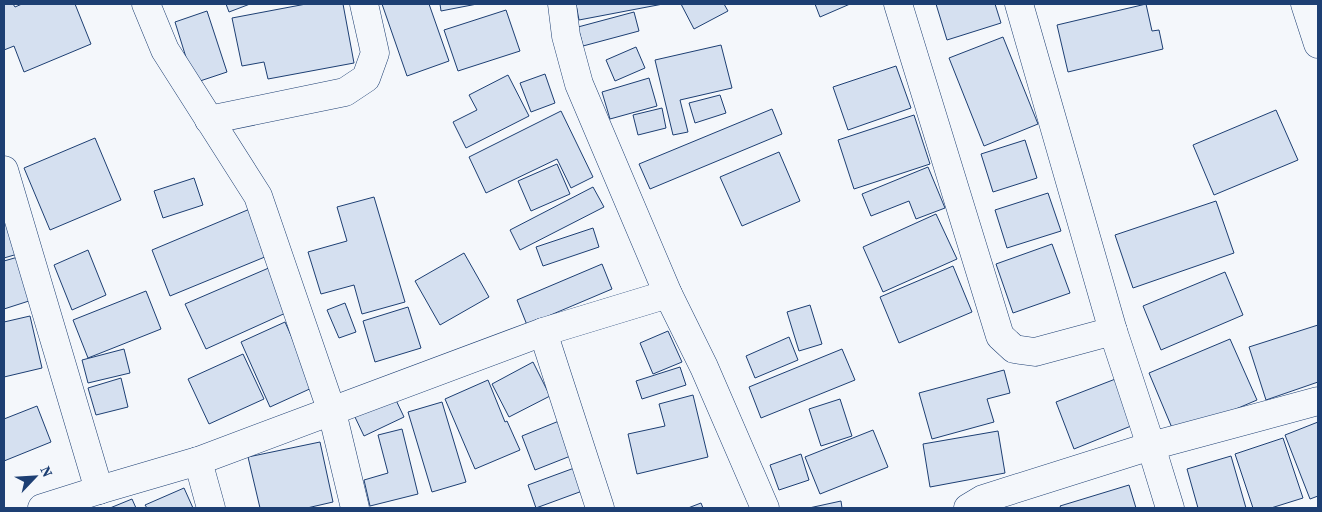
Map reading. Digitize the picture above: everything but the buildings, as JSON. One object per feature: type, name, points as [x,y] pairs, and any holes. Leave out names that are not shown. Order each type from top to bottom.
[{"type":"street","points":[[146,4],[165,50],[258,196],[332,412],[355,508]]},
{"type":"street","points":[[209,120],[345,92],[366,78],[375,53],[364,4]]},
{"type":"street","points":[[562,4],[566,36],[580,84],[668,294],[704,367],[764,508]]},
{"type":"street","points":[[898,4],[1000,336],[1014,350],[1035,352],[1113,331]]},
{"type":"street","points":[[1019,4],[1113,331],[1170,508]]},
{"type":"street","points":[[1305,4],[1318,44]]},
{"type":"street","points":[[4,170],[99,490]]},
{"type":"street","points":[[42,508],[198,461],[543,332],[668,294]]},
{"type":"street","points":[[543,332],[600,508]]},
{"type":"street","points":[[968,508],[982,499],[1151,446],[1318,401]]},
{"type":"street","points":[[198,461],[211,508]]}]
